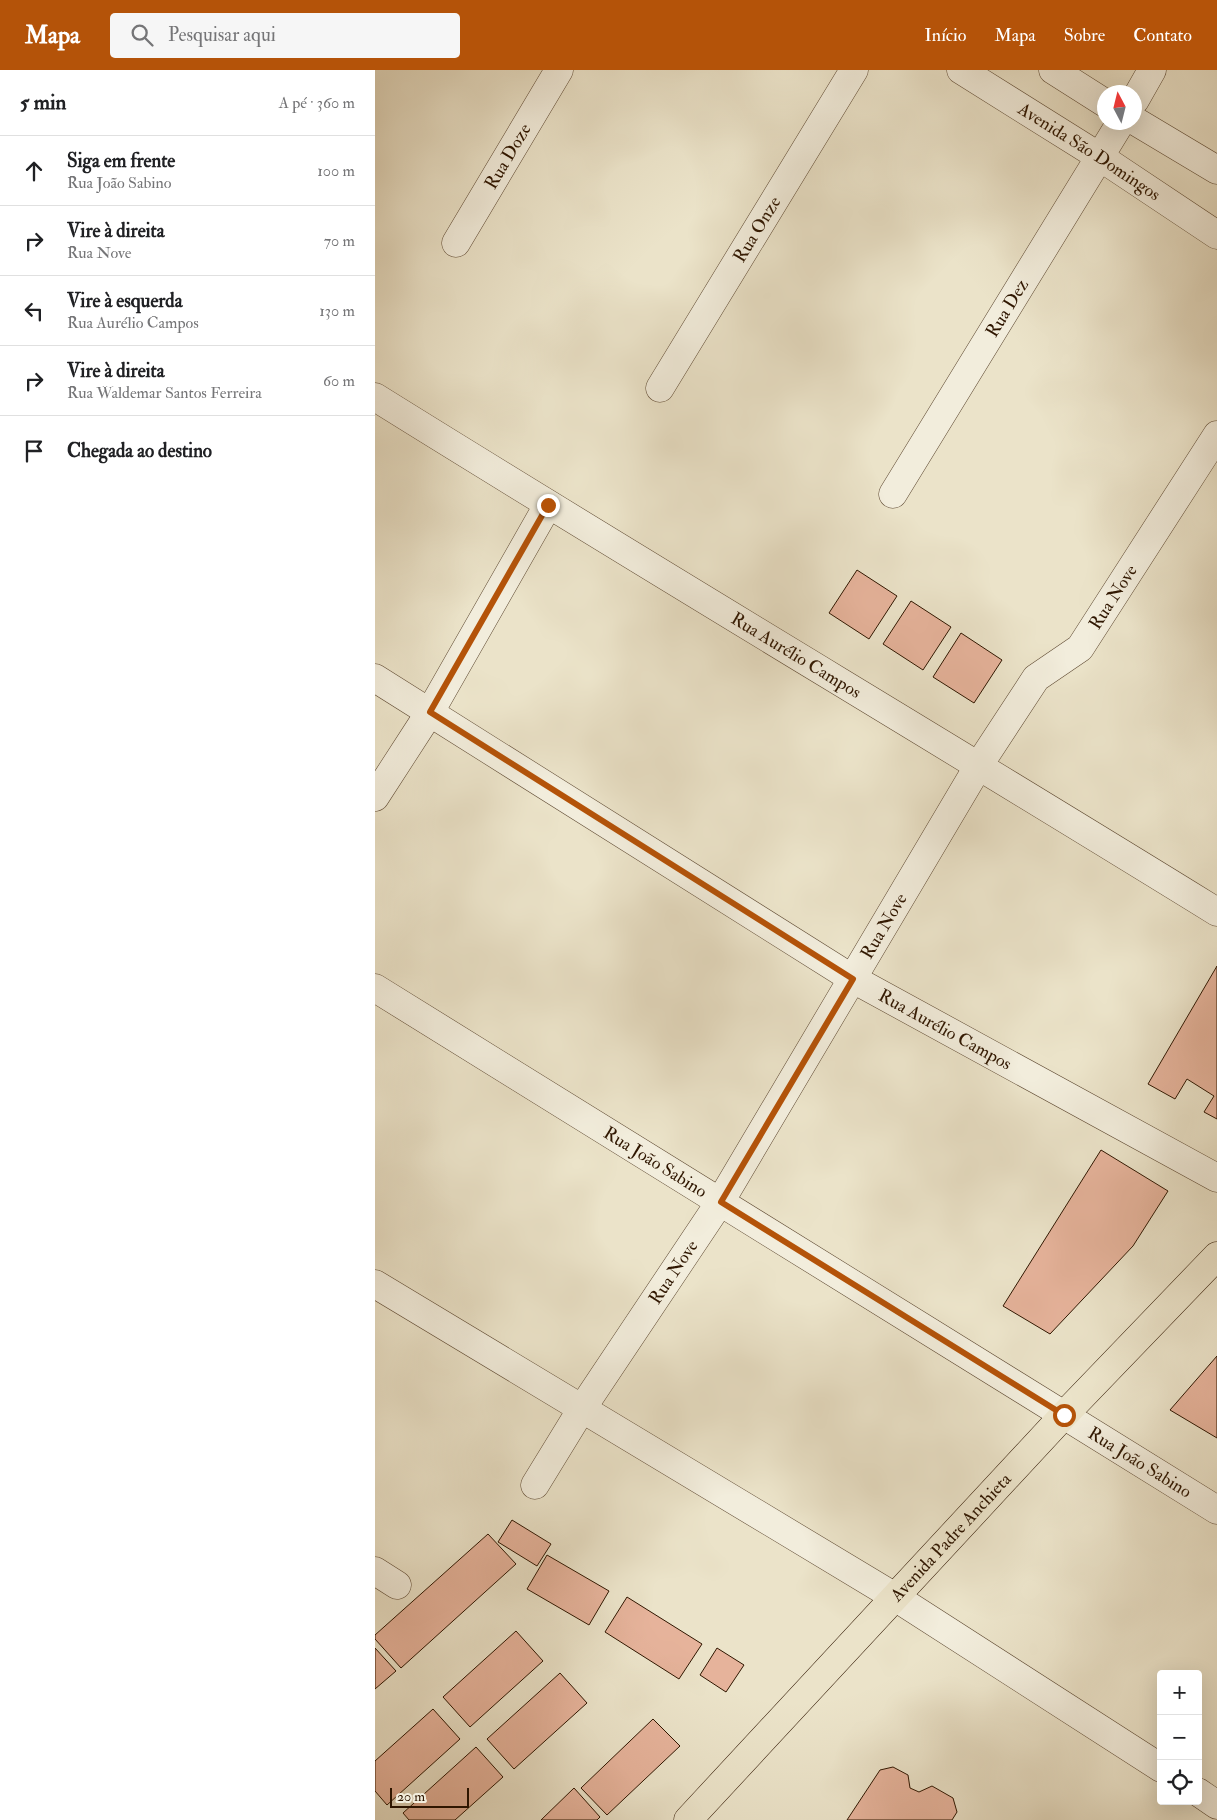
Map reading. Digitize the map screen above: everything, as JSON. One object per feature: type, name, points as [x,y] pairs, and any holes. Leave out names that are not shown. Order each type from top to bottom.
[{"type":"main road","name":"Avenida Padre Anchieta","points":[[688,1820],[1064,1415],[1217,1256]]},
{"type":"street","name":"Rua Doze","points":[[456,242],[559,70]]},
{"type":"street","name":"Rua Onze","points":[[660,388],[854,70]]},
{"type":"street","name":"Avenida São Domingos","points":[[961,70],[1100,157],[1217,235]]},
{"type":"street","points":[[1053,70],[1097,98]]},
{"type":"street","points":[[1142,88],[1152,70]]},
{"type":"street","points":[[1142,125],[1217,170]]},
{"type":"street","name":"Rua Dez","points":[[893,494],[1116,130]]},
{"type":"street","name":"Rua Aurélio Campos","points":[[375,397],[548,505],[979,765],[1217,912]]},
{"type":"street","name":"Rua Nove","points":[[535,1485],[581,1410],[721,1202],[979,765],[1036,678],[1080,648],[1217,435]]},
{"type":"street","points":[[375,797],[430,712],[548,505]]},
{"type":"street","name":"Rua Aurélio Campos","points":[[375,678],[853,979],[1217,1178]]},
{"type":"street","name":"Rua João Sabino","points":[[375,988],[1217,1510]]},
{"type":"street","points":[[375,1284],[581,1410],[895,1597],[1157,1765]]},
{"type":"street","points":[[1202,1795],[1217,1804]]},
{"type":"building","points":[[857,570],[897,596],[869,639],[829,613]]},
{"type":"building","points":[[911,601],[951,627],[923,670],[883,644]]},
{"type":"building","points":[[961,633],[1002,660],[974,703],[933,677]]},
{"type":"building","points":[[1217,966],[1217,1119],[1204,1112],[1214,1096],[1187,1079],[1175,1099],[1148,1084]]},
{"type":"building","points":[[1101,1150],[1168,1191],[1133,1246],[1050,1334],[1003,1306]]},
{"type":"building","points":[[1217,1356],[1217,1438],[1170,1410]]},
{"type":"building","points":[[512,1520],[551,1544],[537,1566],[498,1542]]},
{"type":"building","points":[[488,1534],[516,1564],[401,1668],[375,1639],[375,1635]]},
{"type":"building","points":[[547,1555],[609,1591],[589,1625],[527,1589]]},
{"type":"building","points":[[627,1597],[702,1644],[679,1679],[605,1632]]},
{"type":"building","points":[[516,1631],[543,1661],[470,1727],[443,1697]]},
{"type":"building","points":[[375,1648],[396,1671],[375,1689]]},
{"type":"building","points":[[717,1648],[744,1665],[726,1692],[700,1675]]},
{"type":"building","points":[[560,1673],[587,1703],[514,1769],[487,1739]]},
{"type":"building","points":[[433,1709],[460,1739],[387,1805],[375,1791],[375,1761]]},
{"type":"building","points":[[653,1719],[680,1746],[607,1815],[581,1788]]},
{"type":"building","points":[[476,1747],[503,1777],[455,1820],[409,1820],[403,1813]]},
{"type":"building","points":[[893,1767],[908,1775],[910,1788],[919,1792],[932,1786],[953,1798],[957,1812],[952,1820],[847,1820],[880,1770]]},
{"type":"building","points":[[574,1788],[600,1817],[597,1820],[541,1820]]},
{"type":"route","points":[[548,505],[430,712],[853,979],[721,1202],[1064,1415]]}]
